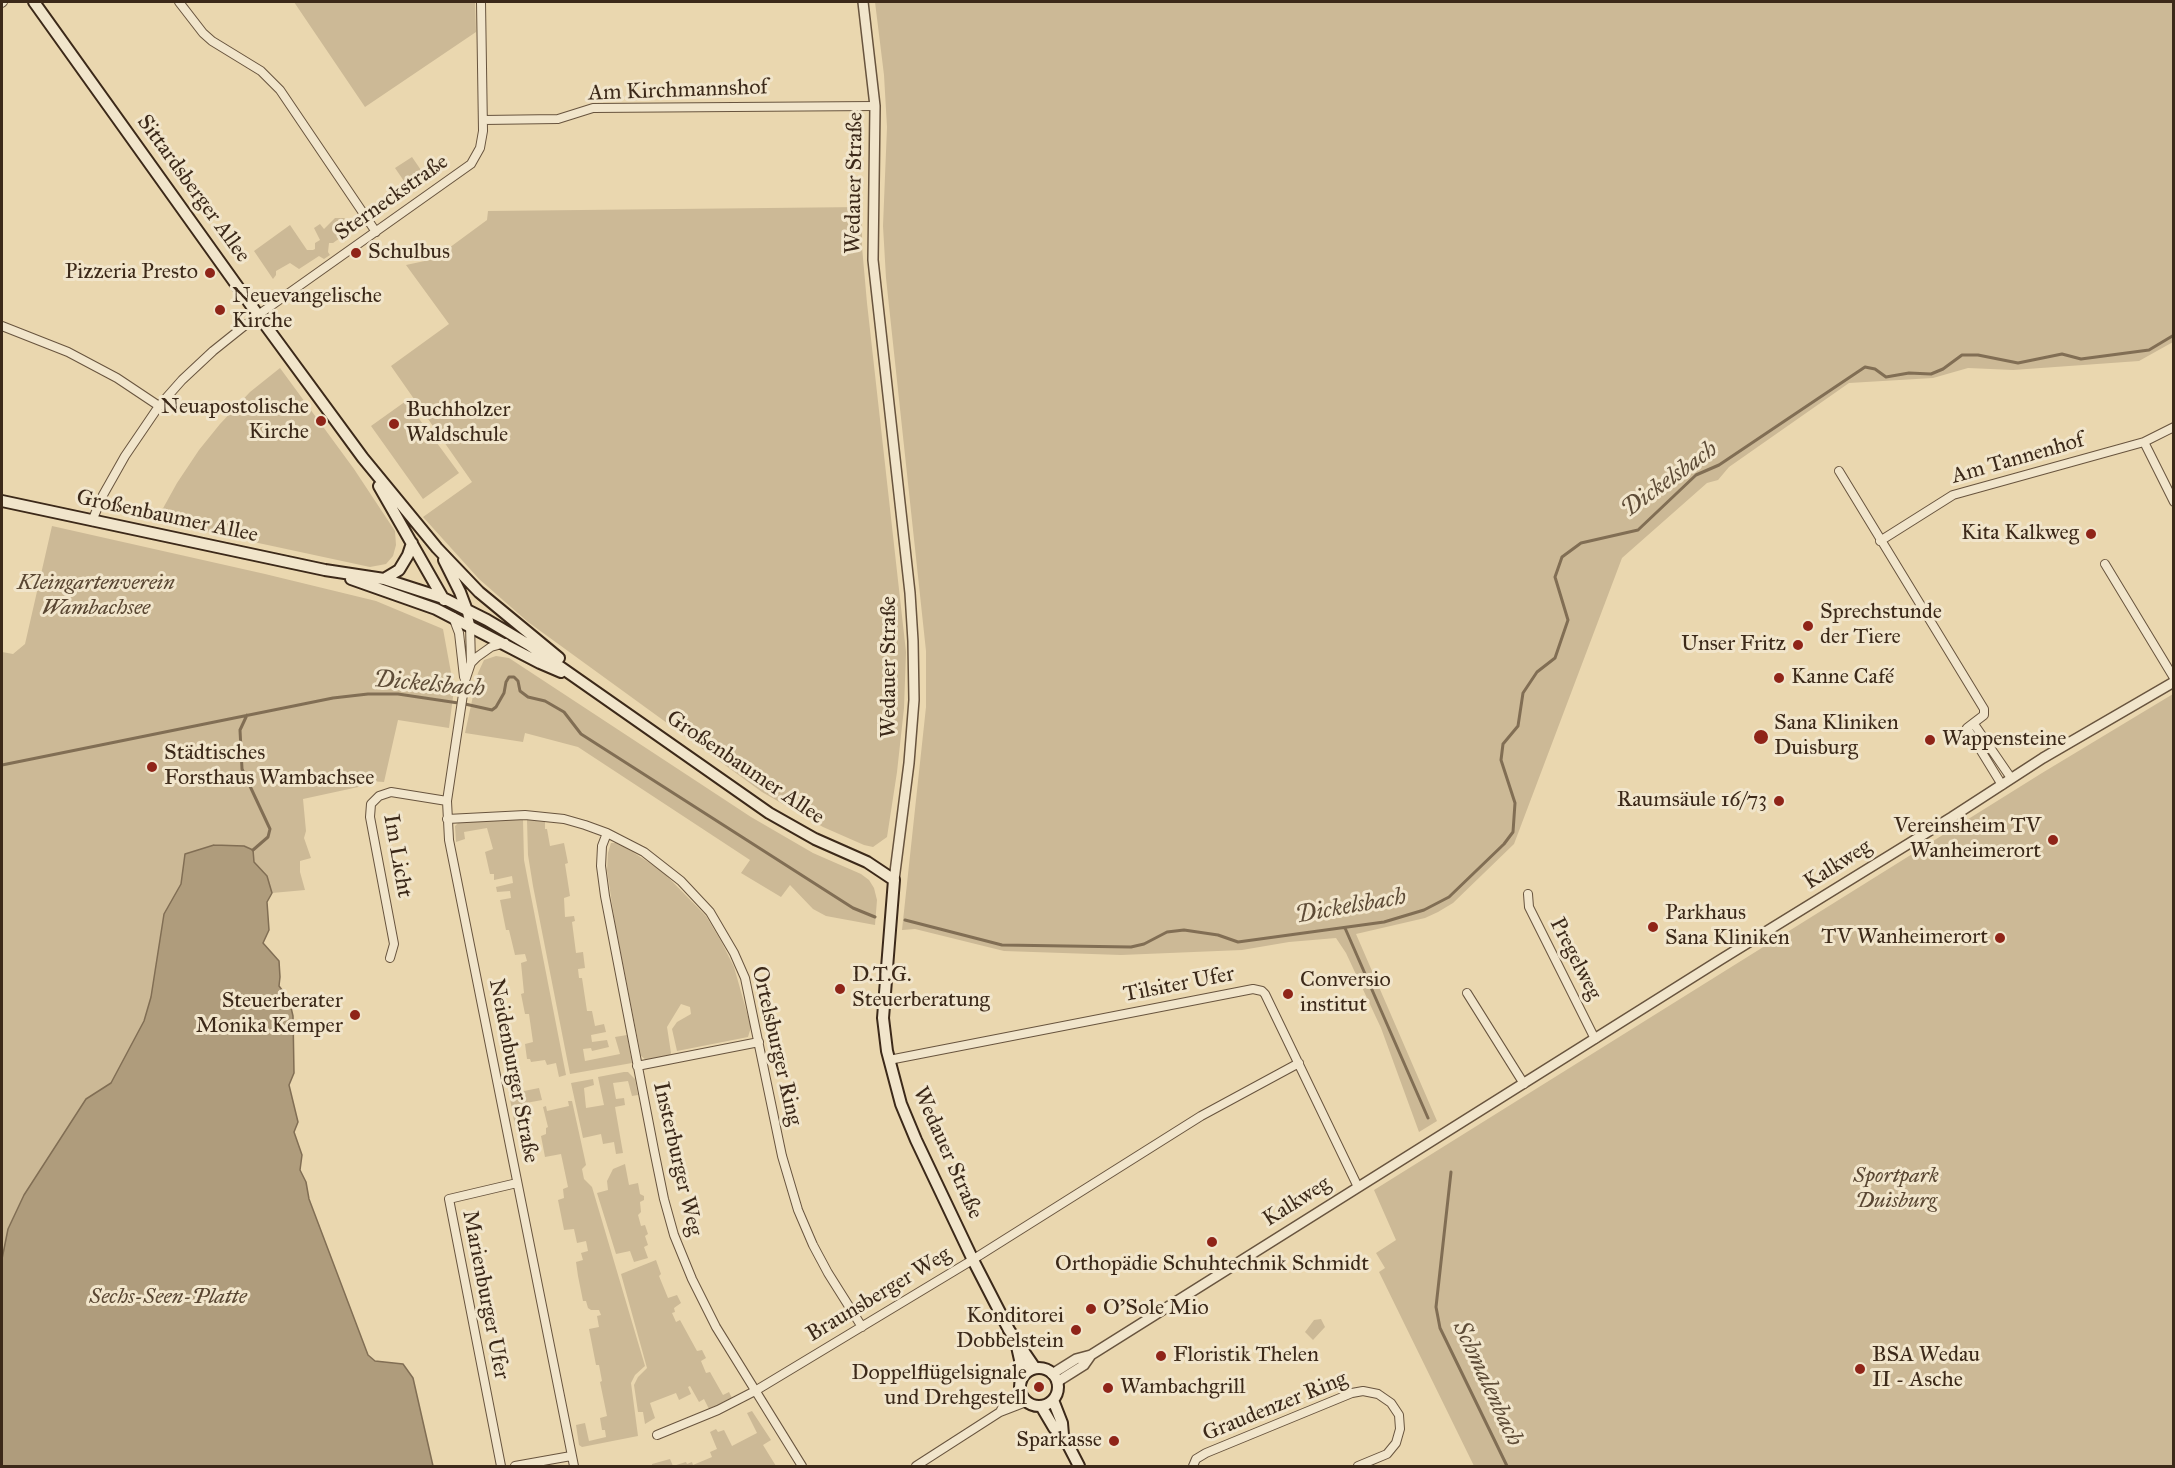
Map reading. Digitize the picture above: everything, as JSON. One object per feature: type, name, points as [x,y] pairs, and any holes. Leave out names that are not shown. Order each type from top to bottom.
[{"type":"main road","name":"Sittardsberger Allee","points":[[34,2],[363,458],[437,548],[479,592],[564,662],[580,679]]},
{"type":"main road","name":"Sittardsberger Allee","points":[[363,458],[453,617]]},
{"type":"main road","name":"Großenbaumer Allee","points":[[2,501],[325,570],[384,579],[443,598],[466,608],[529,645],[768,813],[815,839],[867,862],[894,880]]},
{"type":"main road","points":[[384,579],[399,570],[412,543]]},
{"type":"main road","name":"Sittardsberger Allee","points":[[437,548],[466,608]]},
{"type":"main road","name":"Großenbaumer Allee","points":[[325,570],[453,617],[540,663],[580,679]]},
{"type":"main road","name":"Wedauer Straße","points":[[894,880],[884,1018],[889,1060],[901,1104],[973,1260],[1016,1342],[1023,1349],[1030,1371]]},
{"type":"main road","points":[[1044,1369],[1055,1378],[1058,1392],[1053,1400],[1041,1406],[1033,1406],[1026,1402],[1020,1391],[1020,1382],[1030,1371],[1044,1369]]},
{"type":"main road","points":[[1053,1400],[1062,1423],[1063,1435],[1078,1467]]},
{"type":"main road","points":[[1041,1406],[1054,1428],[1063,1435]]},
{"type":"street","points":[[179,2],[212,41],[261,71],[280,90],[376,232]]},
{"type":"street","name":"Sterneckstraße","points":[[92,521],[119,466],[159,406],[182,380],[220,344],[471,164],[480,148],[483,120],[481,2]]},
{"type":"street","name":"Wedauer Straße","points":[[863,2],[875,105],[873,260],[910,592],[914,653],[914,700],[909,763],[894,880]]},
{"type":"street","name":"Am Kirchmannshof","points":[[483,120],[558,119],[593,108],[875,105]]},
{"type":"street","points":[[2,326],[68,352],[117,378],[159,406]]},
{"type":"street","name":"Am Tannenhof","points":[[1880,541],[1953,495],[2144,442],[2174,427]]},
{"type":"street","points":[[2144,442],[2174,502]]},
{"type":"street","points":[[1839,471],[1984,709],[1984,715],[1971,726]]},
{"type":"street","name":"Kalkweg","points":[[1055,1378],[1084,1365],[1091,1355],[1358,1187],[2012,778],[2174,680],[2104,564]]},
{"type":"street","name":"Neidenburger Straße","points":[[466,608],[470,625],[471,663],[463,692],[447,801],[447,819],[458,892],[574,1467]]},
{"type":"street","name":"Neidenburger Straße","points":[[453,617],[459,633],[465,681]]},
{"type":"street","points":[[471,663],[491,647],[505,643]]},
{"type":"street","points":[[1971,726],[2012,778]]},
{"type":"street","points":[[1971,726],[2002,785]]},
{"type":"street","name":"Im Licht","points":[[390,958],[394,944],[370,817],[371,804],[379,796],[391,792],[447,801]]},
{"type":"street","name":"Ortelsburger Ring","points":[[447,819],[525,815],[564,819],[607,833],[644,852],[663,866],[681,881],[710,912],[734,953],[745,978],[782,1156],[798,1210],[828,1273],[862,1327]]},
{"type":"street","name":"Insterburger Weg","points":[[607,833],[602,846],[603,876],[637,1066],[664,1199],[674,1235],[716,1328],[802,1467]]},
{"type":"street","name":"Pregelweg","points":[[1528,894],[1529,907],[1595,1039]]},
{"type":"street","name":"Tilsiter Ufer","points":[[889,1060],[1253,989],[1262,991],[1358,1187]]},
{"type":"street","points":[[1467,993],[1524,1084]]},
{"type":"street","points":[[637,1066],[759,1042]]},
{"type":"street","name":"Braunsberger Weg","points":[[657,1435],[707,1415],[755,1391],[973,1260],[1201,1116],[1299,1063]]},
{"type":"street","name":"Marienburger Ufer","points":[[501,1467],[449,1199],[517,1183]]},
{"type":"street","points":[[1000,1412],[1004,1404],[1020,1391]]},
{"type":"street","name":"Graudenzer Ring","points":[[1193,1467],[1196,1460],[1206,1453],[1353,1393],[1363,1391],[1378,1394],[1391,1403],[1399,1415],[1400,1429],[1396,1443],[1387,1454],[1358,1467]]},
{"type":"street","points":[[916,1467],[1000,1412],[1026,1402]]},
{"type":"street","points":[[515,1467],[571,1456]]},
{"type":"green space","points":[[294,2],[475,2],[476,32],[365,107]]},
{"type":"green space","points":[[875,2],[2173,2],[2173,342],[2139,361],[2013,370],[1968,368],[1933,378],[1849,383],[1729,467],[1718,480],[1707,483],[1622,558],[1514,844],[1453,903],[1438,912],[1425,918],[1356,934],[1437,1121],[1419,1132],[1381,1028],[1346,953],[1336,938],[1289,942],[1242,950],[1121,955],[1004,951],[915,929],[902,930],[926,707],[926,651],[886,278],[883,226],[887,127],[884,75]]},
{"type":"green space","points":[[412,157],[425,176],[408,187],[395,168]]},
{"type":"green space","points":[[862,207],[862,247],[867,303],[906,652],[904,708],[887,837],[873,847],[823,827],[762,792],[528,622],[479,579],[423,517],[472,482],[391,366],[449,324],[406,265],[434,259],[487,220],[488,211]]},
{"type":"green space","points":[[335,218],[344,218],[354,228],[333,243],[329,243],[330,255],[324,259],[319,256],[299,269],[290,263],[276,271],[273,279],[254,251],[290,225],[307,250],[313,250],[315,243],[320,240],[314,228],[320,224],[324,229]]},
{"type":"green space","points":[[280,368],[354,469],[395,531],[396,545],[393,556],[386,564],[370,567],[156,521],[177,483],[220,424],[250,392]]},
{"type":"green space","points":[[406,401],[459,473],[423,499],[371,426]]},
{"type":"green space","name":"Sechs-Seen-Platte","points":[[52,526],[376,601],[443,629],[454,689],[449,728],[398,720],[384,782],[369,781],[363,786],[303,799],[306,831],[304,838],[311,858],[300,861],[300,872],[305,890],[272,893],[267,902],[269,930],[263,943],[279,961],[279,986],[289,999],[293,1016],[294,1073],[289,1085],[298,1122],[294,1132],[302,1155],[300,1170],[306,1182],[309,1199],[368,1355],[375,1361],[403,1364],[413,1378],[433,1466],[2,1466],[2,652],[13,654],[25,644]]},
{"type":"green space","points":[[496,656],[509,658],[751,817],[813,853],[861,874],[874,888],[877,900],[875,925],[826,916],[813,909],[790,885],[781,897],[741,873],[750,860],[578,747],[525,733],[523,742],[465,733],[478,673],[484,660]]},
{"type":"green space","name":"Sportpark Duisburg","points":[[2173,694],[2173,1466],[1474,1466],[1379,1272],[1385,1268],[1376,1253],[1396,1240],[1374,1190],[2042,773]]},
{"type":"green space","points":[[523,820],[524,860],[566,1075],[559,1077],[556,1063],[547,1065],[545,1060],[531,1062],[527,1059],[525,1044],[533,1042],[529,1014],[525,1014],[521,994],[524,993],[521,963],[527,961],[525,954],[515,955],[509,930],[506,930],[500,900],[511,898],[510,891],[497,892],[496,887],[513,883],[512,876],[494,880],[494,874],[490,874],[485,852],[493,849],[487,828],[464,832],[465,839],[456,842],[455,826],[458,823]]},
{"type":"green space","points":[[527,820],[545,822],[550,846],[564,843],[570,896],[564,898],[565,917],[574,916],[575,921],[572,922],[576,953],[583,952],[585,968],[578,969],[579,978],[582,978],[587,1011],[592,1011],[595,1026],[604,1024],[606,1032],[591,1035],[592,1042],[607,1040],[609,1047],[592,1051],[591,1048],[583,1049],[585,1061],[620,1054],[615,1037],[627,1035],[632,1063],[570,1074],[533,886],[528,855]]},
{"type":"green space","points":[[611,843],[625,847],[662,871],[706,916],[734,967],[751,1027],[748,1037],[677,1051],[672,1029],[677,1022],[691,1014],[690,1007],[681,1004],[667,1027],[670,1056],[646,1060],[641,1056],[615,924],[607,870]]},
{"type":"green space","points":[[628,1072],[635,1079],[638,1095],[632,1096],[628,1081],[613,1083],[616,1099],[624,1098],[625,1105],[615,1107],[623,1153],[616,1154],[614,1142],[603,1144],[601,1134],[583,1138],[571,1083],[593,1079],[594,1085],[584,1088],[586,1108],[604,1105],[598,1077]]},
{"type":"green space","points":[[539,1088],[542,1100],[526,1103],[528,1113],[523,1114],[525,1124],[515,1126],[509,1094]]},
{"type":"green space","points":[[568,1101],[572,1101],[585,1160],[586,1165],[582,1169],[584,1179],[592,1187],[645,1366],[635,1375],[631,1383],[638,1436],[582,1447],[579,1445],[576,1425],[585,1423],[589,1441],[606,1437],[600,1418],[607,1416],[600,1382],[602,1381],[599,1365],[596,1365],[589,1329],[599,1327],[597,1316],[601,1315],[599,1310],[591,1310],[586,1301],[583,1301],[576,1262],[583,1260],[581,1253],[588,1251],[586,1241],[577,1243],[574,1229],[564,1230],[558,1200],[564,1198],[563,1189],[568,1187],[561,1154],[545,1157],[541,1136],[546,1134],[548,1127],[543,1107],[546,1106],[547,1111],[569,1106]]},
{"type":"green space","points":[[625,1164],[629,1185],[638,1183],[640,1194],[644,1196],[644,1200],[640,1202],[641,1212],[638,1215],[641,1226],[645,1225],[648,1234],[645,1236],[648,1245],[644,1247],[648,1258],[634,1262],[630,1251],[616,1254],[597,1193],[608,1190],[607,1181],[613,1169]]},
{"type":"green space","points":[[656,1260],[661,1274],[659,1276],[668,1298],[677,1295],[681,1303],[674,1308],[675,1312],[672,1313],[676,1322],[680,1320],[697,1351],[702,1350],[706,1358],[701,1361],[706,1373],[710,1372],[723,1395],[729,1392],[732,1398],[709,1409],[704,1399],[699,1402],[690,1386],[688,1387],[691,1394],[679,1400],[676,1393],[650,1403],[655,1418],[645,1424],[643,1412],[638,1412],[634,1385],[647,1368],[621,1274]]},
{"type":"green space","points":[[1321,1319],[1325,1327],[1313,1340],[1305,1332],[1314,1320]]},
{"type":"green space","points":[[752,1411],[771,1440],[763,1445],[776,1466],[673,1466],[686,1462],[687,1464],[692,1462],[693,1465],[712,1457],[710,1452],[717,1449],[710,1432],[716,1429],[718,1432],[724,1430],[732,1446],[757,1433],[747,1413]]},
{"type":"green space","points":[[670,1459],[673,1466],[652,1466],[652,1464]]},
{"type":"shaded area","points":[[214,845],[244,846],[253,850],[254,862],[267,876],[272,893],[267,902],[269,930],[263,943],[279,961],[279,986],[289,999],[293,1016],[294,1073],[289,1085],[298,1122],[294,1132],[302,1155],[300,1170],[368,1355],[375,1361],[403,1364],[413,1378],[433,1466],[2,1466],[2,1259],[8,1229],[24,1195],[86,1099],[111,1083],[144,1021],[151,997],[164,914],[181,884],[185,854]]},
{"type":"waterway","name":"Dickelsbach","points":[[905,920],[1002,945],[1131,947],[1144,944],[1167,932],[1184,930],[1218,935],[1238,942],[1384,922],[1424,910],[1449,897],[1504,844],[1513,832],[1515,803],[1501,760],[1503,744],[1518,726],[1523,693],[1537,672],[1555,658],[1568,620],[1555,577],[1562,557],[1581,543],[1638,530],[1696,475],[1719,465],[1865,367],[1875,369],[1886,377],[1909,373],[1931,374],[1943,369],[1962,355],[1978,355],[2018,363],[2062,354],[2081,359],[2149,350],[2174,335]]},
{"type":"waterway","name":"Dickelsbach","points":[[2,765],[333,698],[368,694],[398,694],[492,710],[504,693],[509,677],[514,677],[518,681],[520,691],[528,697],[545,701],[564,712],[581,734],[853,908],[875,917]]},
{"type":"waterway","points":[[247,715],[240,730],[242,769],[270,829],[268,837],[253,850]]},
{"type":"waterway","points":[[1345,928],[1428,1118]]},
{"type":"waterway","name":"Schmalenbach","points":[[1451,1172],[1436,1307],[1440,1328],[1507,1466]]},
{"type":"place","name":"Schulbus","points":[[356,253]]},
{"type":"place","name":"Pizzeria Presto","points":[[210,273]]},
{"type":"place","name":"Neuevangelische Kirche","points":[[220,310]]},
{"type":"place","name":"Neuapostolische Kirche","points":[[321,421]]},
{"type":"place","name":"Buchholzer Waldschule","points":[[394,424]]},
{"type":"place","name":"Kita Kalkweg","points":[[2091,534]]},
{"type":"place","name":"Sprechstunde der Tiere","points":[[1808,626]]},
{"type":"place","name":"Unser Fritz","points":[[1798,645]]},
{"type":"place","name":"Kanne Café","points":[[1779,678]]},
{"type":"place","name":"Sana Kliniken Duisburg","points":[[1761,737]]},
{"type":"place","name":"Wappensteine","points":[[1930,740]]},
{"type":"place","name":"Städtisches Forsthaus Wambachsee","points":[[152,767]]},
{"type":"place","name":"Raumsäule 16/73","points":[[1779,801]]},
{"type":"place","name":"Vereinsheim TV Wanheimerort","points":[[2053,840]]},
{"type":"place","name":"Parkhaus Sana Kliniken","points":[[1653,927]]},
{"type":"place","name":"TV Wanheimerort","points":[[2000,938]]},
{"type":"place","name":"D.T.G. Steuerberatung","points":[[840,989]]},
{"type":"place","name":"Conversio institut","points":[[1288,994]]},
{"type":"place","name":"Steuerberater Monika Kemper","points":[[355,1015]]},
{"type":"place","name":"Orthopädie Schuhtechnik Schmidt","points":[[1212,1242]]},
{"type":"place","name":"O'Sole Mio","points":[[1091,1309]]},
{"type":"place","name":"Konditorei Dobbelstein","points":[[1076,1330]]},
{"type":"place","name":"Floristik Thelen","points":[[1161,1356]]},
{"type":"place","name":"BSA Wedau II - Asche","points":[[1860,1369]]},
{"type":"place","name":"Doppelflügelsignale und Drehgestell","points":[[1039,1387]]},
{"type":"place","name":"Wambachgrill","points":[[1108,1388]]},
{"type":"place","name":"Sparkasse","points":[[1114,1441]]},
{"type":"park label","name":"Kleingartenverein Wambachsee","points":[[96,596]]}]
